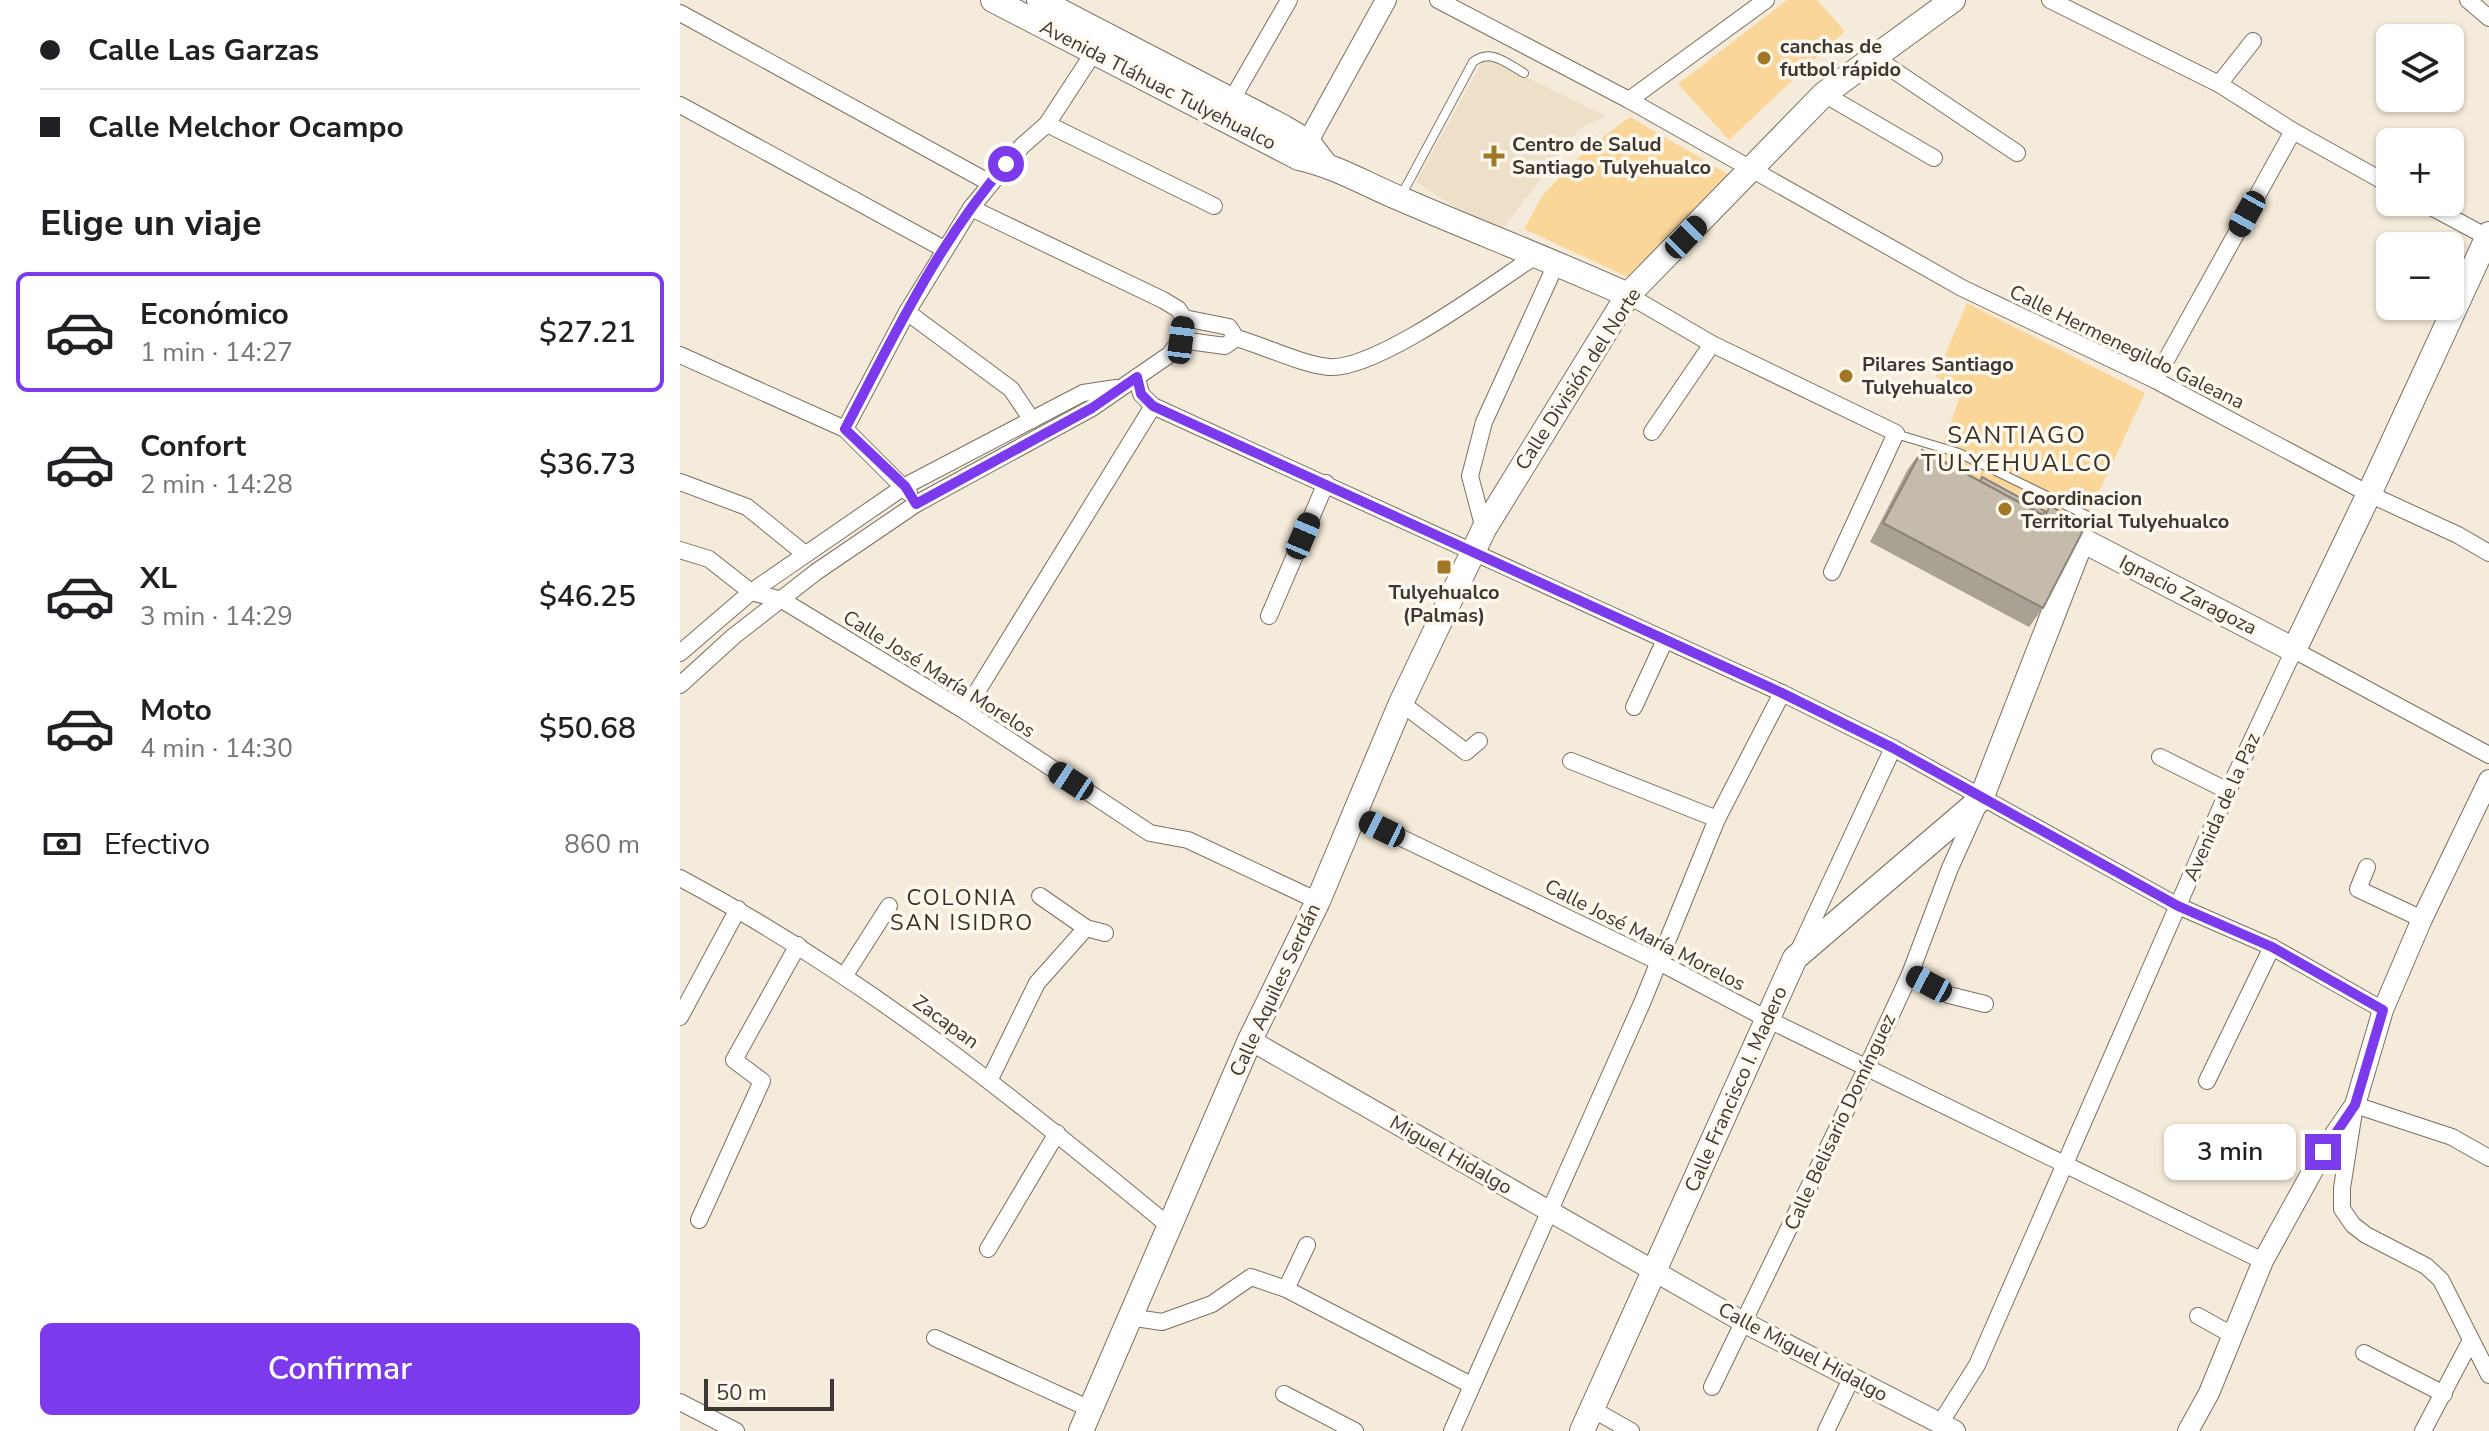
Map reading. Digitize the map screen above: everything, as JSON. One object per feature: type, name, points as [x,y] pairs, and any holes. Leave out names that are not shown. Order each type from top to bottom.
[{"type":"main road","name":"Avenida Tláhuac Tulyehualco","points":[[993,0],[1231,101],[1324,163],[1400,199],[1547,258],[1628,295]]},
{"type":"main road","name":"Avenida Tláhuac Tulyehualco","points":[[1039,0],[1099,44],[1303,150]]},
{"type":"main road","name":"Calle División del Norte","points":[[1472,551],[1628,295],[1824,94],[1953,0]]},
{"type":"main road","name":"Avenida de la Paz","points":[[2294,650],[2488,236]]},
{"type":"main road","name":"Ignacio Zaragoza","points":[[2082,540],[2294,650]]},
{"type":"main road","name":"Calle Belisario Domínguez","points":[[1981,799],[2082,540]]},
{"type":"main road","name":"Calle Aquiles Serdán","points":[[1085,1425],[1250,1040],[1318,901],[1401,703],[1472,551]]},
{"type":"main road","points":[[1795,958],[1981,799]]},
{"type":"main road","name":"Calle Francisco I. Madero","points":[[1587,1420],[1795,958]]},
{"type":"street","points":[[1231,101],[1289,0]]},
{"type":"street","points":[[1303,150],[1386,0]]},
{"type":"street","name":"Calle Hermenegildo Galeana","points":[[1438,0],[1629,100],[1962,288],[2155,380],[2369,494],[2458,535],[2489,553]]},
{"type":"street","points":[[1629,100],[1766,0]]},
{"type":"street","points":[[2050,0],[2219,84],[2293,131],[2376,177]]},
{"type":"street","points":[[2468,0],[2489,18]]},
{"type":"street","points":[[680,13],[990,183]]},
{"type":"street","points":[[2219,84],[2253,41]]},
{"type":"street","points":[[845,429],[907,312],[971,208],[1022,146],[1047,124],[1099,44]]},
{"type":"street","points":[[1874,57],[2017,153]]},
{"type":"street","points":[[1824,94],[1934,158]]},
{"type":"street","points":[[680,105],[944,249]]},
{"type":"street","points":[[1047,124],[1214,206]]},
{"type":"street","points":[[2155,380],[2293,131]]},
{"type":"street","points":[[680,685],[734,636],[816,572],[916,504],[1092,408],[1169,355],[1181,340],[1184,318],[1178,309],[971,208]]},
{"type":"street","points":[[2449,216],[2488,236]]},
{"type":"street","points":[[1184,318],[1229,327],[1236,338],[1330,367],[1359,363],[1399,344],[1547,258]]},
{"type":"street","points":[[1484,529],[1470,476],[1484,422],[1547,258]]},
{"type":"street","points":[[1628,295],[1712,344],[1896,433],[1832,572]]},
{"type":"street","points":[[907,312],[1011,389],[1032,420]]},
{"type":"street","points":[[1181,340],[1225,346],[1236,338]]},
{"type":"street","points":[[1652,432],[1712,344]]},
{"type":"street","points":[[680,355],[845,429],[905,486],[916,504]]},
{"type":"street","points":[[1137,377],[1141,394],[1153,406],[1782,693],[1893,748],[2178,906],[2272,947],[2383,1010]]},
{"type":"street","points":[[680,653],[751,592],[905,486],[1083,393],[1118,388]]},
{"type":"street","points":[[965,711],[1153,406]]},
{"type":"street","points":[[680,482],[747,507],[805,554]]},
{"type":"street","points":[[1269,616],[1326,483]]},
{"type":"street","points":[[680,550],[709,559],[751,592]]},
{"type":"street","name":"Calle José María Morelos","points":[[751,592],[782,600],[965,711],[1150,833],[1188,840],[1318,901]]},
{"type":"street","points":[[1634,707],[1665,640]]},
{"type":"street","points":[[2294,650],[2489,755]]},
{"type":"street","name":"Avenida de la Paz","points":[[1948,1426],[2066,1166],[2228,791],[2294,650]]},
{"type":"street","points":[[1452,1431],[1659,962],[1717,819],[1782,693]]},
{"type":"street","points":[[1401,703],[1466,752],[1479,741]]},
{"type":"street","name":"Calle Francisco I. Madero","points":[[1795,958],[1893,748]]},
{"type":"street","points":[[2160,757],[2228,791]]},
{"type":"street","points":[[1571,761],[1717,819]]},
{"type":"street","points":[[2489,780],[2422,919],[2383,1010],[2355,1105],[2342,1188],[2342,1209],[2353,1225],[2426,1266],[2441,1280],[2489,1375]]},
{"type":"street","name":"Calle Belisario Domínguez","points":[[1712,1387],[1910,974],[1950,868],[1981,799]]},
{"type":"street","name":"Calle José María Morelos","points":[[1354,815],[2263,1261]]},
{"type":"street","points":[[2367,867],[2358,889],[2422,919]]},
{"type":"street","name":"Zacapan","points":[[680,878],[738,909],[845,975],[990,1079],[1169,1226]]},
{"type":"street","points":[[1040,896],[1086,928],[1105,933]]},
{"type":"street","points":[[845,975],[889,906]]},
{"type":"street","points":[[680,1017],[738,909]]},
{"type":"street","points":[[990,1079],[1037,983],[1086,928]]},
{"type":"street","points":[[699,1220],[762,1081],[734,1060],[798,945]]},
{"type":"street","points":[[2207,1081],[2272,947]]},
{"type":"street","points":[[1910,974],[1949,995],[1985,1004]]},
{"type":"street","name":"Miguel Hidalgo","points":[[1250,1040],[1653,1270]]},
{"type":"street","points":[[2355,1105],[2452,1137],[2489,1158]]},
{"type":"street","points":[[2188,1431],[2209,1393],[2263,1261],[2323,1152],[2355,1105]]},
{"type":"street","points":[[988,1249],[1057,1133]]},
{"type":"street","points":[[1286,1289],[1307,1245]]},
{"type":"street","name":"Calle Miguel Hidalgo","points":[[1653,1270],[1745,1323],[1948,1426]]},
{"type":"street","points":[[1129,1317],[1162,1322],[1212,1304],[1251,1277],[1286,1289],[1471,1385]]},
{"type":"street","points":[[2198,1316],[2234,1336]]},
{"type":"street","points":[[935,1338],[1085,1425]]},
{"type":"street","points":[[2423,1431],[2470,1342]]},
{"type":"street","points":[[2364,1353],[2444,1394]]},
{"type":"street","points":[[1826,1431],[1851,1379]]},
{"type":"street","points":[[1284,1394],[1355,1431]]},
{"type":"street","points":[[680,1402],[736,1431]]},
{"type":"street","points":[[1587,1420],[1631,1431]]},
{"type":"lane","points":[[1400,199],[1473,62],[1482,55],[1490,54],[1524,73]]},
{"type":"lane","points":[[1896,433],[1959,453],[2092,518]]},
{"type":"shaded area","name":"canchas de futbol rápido","points":[[1787,0],[1817,0],[1845,31],[1729,140],[1678,84]]},
{"type":"shaded area","name":"Centro de Salud Santiago Tulyehualco","points":[[1485,57],[1606,116],[1579,129],[1498,235],[1416,182]]},
{"type":"shaded area","points":[[1630,117],[1738,180],[1634,280],[1524,229],[1543,195],[1586,150]]},
{"type":"shaded area","points":[[1967,303],[2145,393],[2076,541],[2051,512],[1983,476],[1975,480],[1936,463],[1961,394],[1936,376]]},
{"type":"building","points":[[1922,450],[2045,516],[2050,506],[2086,525],[2043,608],[1883,523]]},
{"type":"building","points":[[1982,477],[2045,511],[2043,515],[1980,481]]},
{"type":"place","name":"canchas de futbol rápido","points":[[1764,58]]},
{"type":"place","name":"Centro de Salud Santiago Tulyehualco","points":[[1494,156]]},
{"type":"place","name":"Pilares Santiago Tulyehualco","points":[[1846,376]]},
{"type":"place","name":"Coordinacion Territorial Tulyehualco","points":[[2005,509]]},
{"type":"place","name":"Tulyehualco (Palmas)","points":[[1444,567]]},
{"type":"district","name":"SANTIAGO TULYEHUALCO","points":[[2017,449]]},
{"type":"district","name":"COLONIA SAN ISIDRO","points":[[962,910]]},
{"type":"route","points":[[1006,164],[944,249],[845,429],[905,486],[916,504],[1092,408],[1137,377],[1141,394],[1153,406],[1782,693],[1893,748],[2178,906],[2272,947],[2383,1010],[2355,1105],[2323,1152]]}]
